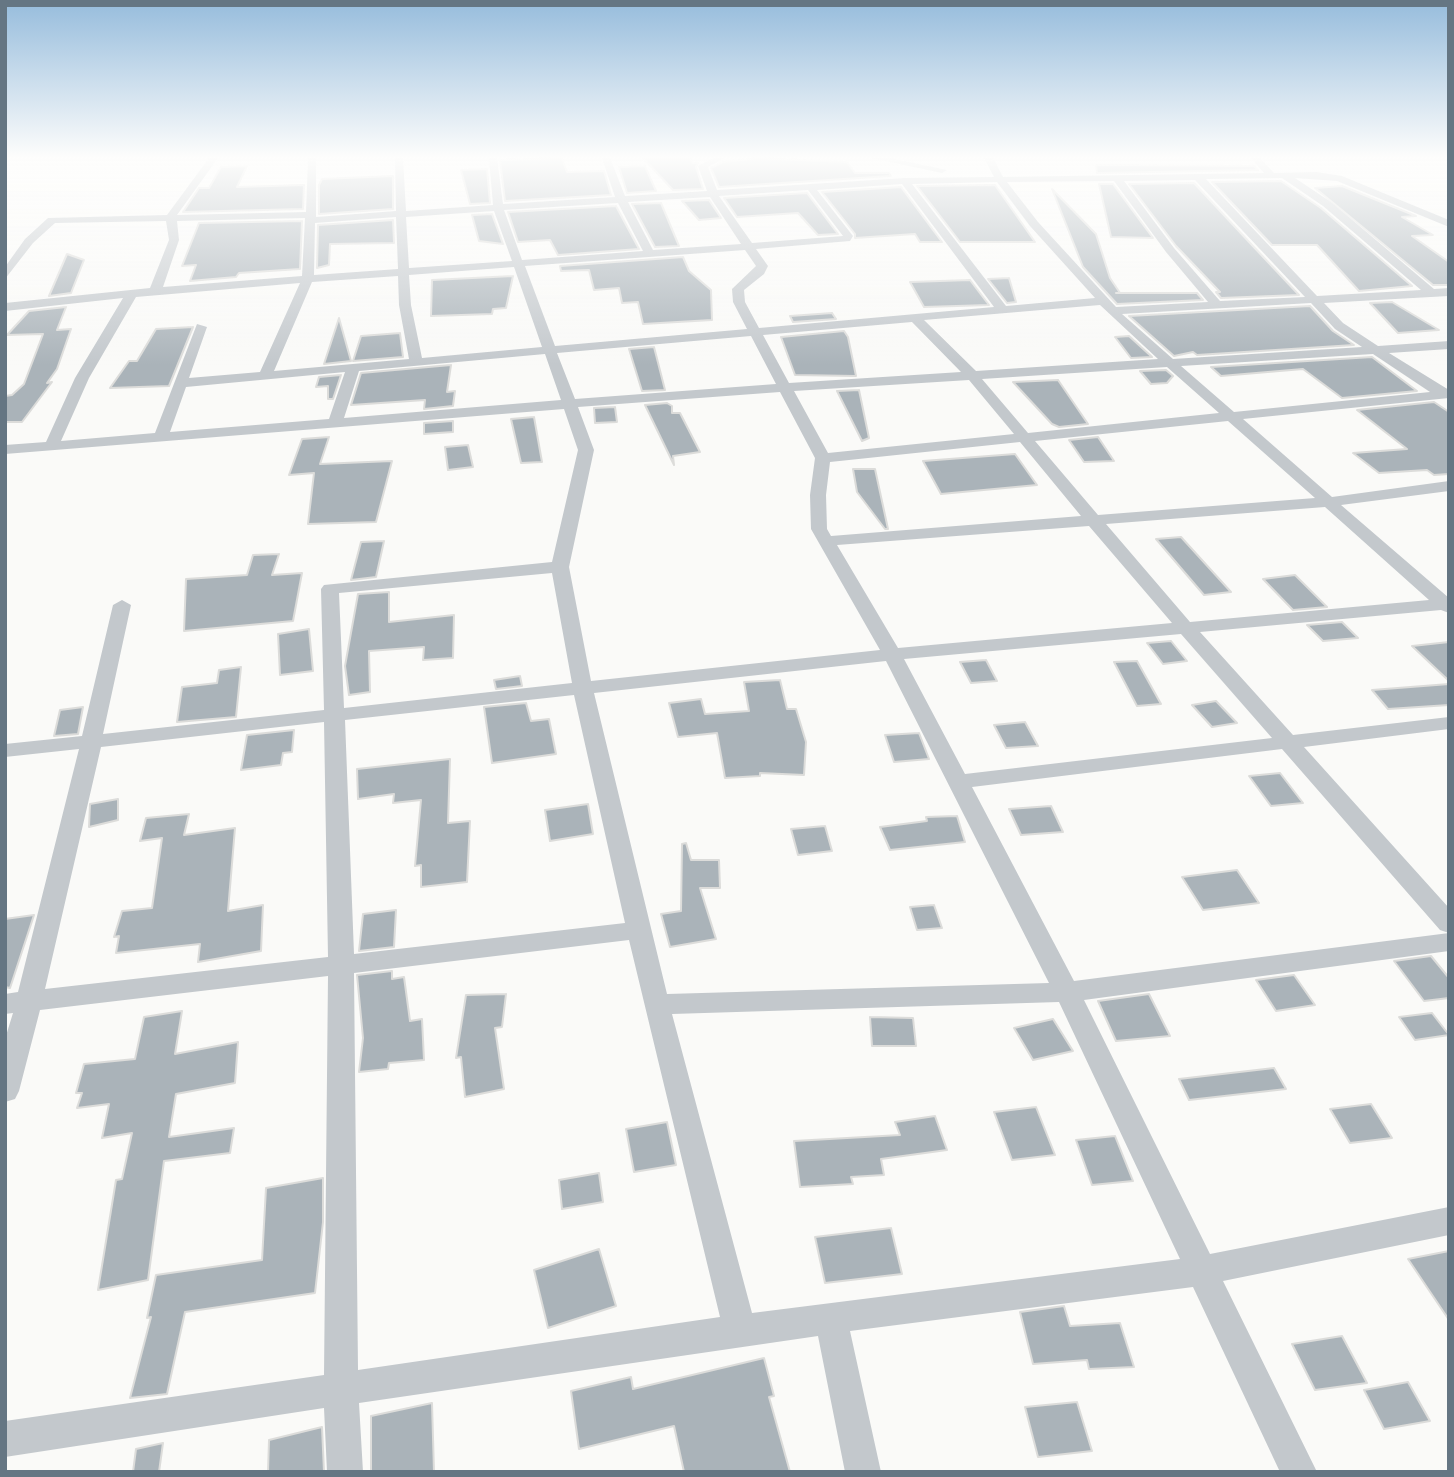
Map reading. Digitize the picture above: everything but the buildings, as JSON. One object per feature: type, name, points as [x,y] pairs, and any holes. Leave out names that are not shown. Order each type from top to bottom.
[{"type":"street","points":[[5,276],[29,241],[44,227]]},
{"type":"street","points":[[155,292],[174,240],[172,227]]},
{"type":"street","points":[[266,374],[307,281],[310,227]]},
{"type":"street","points":[[403,227],[405,305],[416,360]]},
{"type":"street","points":[[505,227],[586,450],[560,567],[583,689],[656,1004],[740,1329]]},
{"type":"street","points":[[636,227],[650,254]]},
{"type":"street","points":[[736,227],[762,266],[760,272],[738,289],[739,302],[823,458],[818,495],[819,529],[892,654],[1067,992],[1299,1472]]},
{"type":"street","points":[[5,307],[155,292],[846,240],[848,236],[841,227]]},
{"type":"street","points":[[940,227],[1001,308]]},
{"type":"street","points":[[1037,227],[1107,306],[1169,364],[1447,606]]},
{"type":"street","points":[[1153,227],[1216,304]]},
{"type":"street","points":[[1244,227],[1310,299],[1339,326],[1374,351],[1446,394]]},
{"type":"street","points":[[1354,227],[1430,292]]},
{"type":"street","points":[[180,383],[1001,308],[1216,304],[1449,292]]},
{"type":"street","points":[[51,447],[82,378],[132,294]]},
{"type":"street","points":[[914,316],[973,376],[1186,629],[1449,924]]},
{"type":"street","points":[[160,439],[201,327]]},
{"type":"street","points":[[5,450],[786,387],[1449,345]]},
{"type":"street","points":[[334,425],[354,366]]},
{"type":"street","points":[[823,458],[1446,394]]},
{"type":"street","points":[[827,541],[1328,502],[1449,486]]},
{"type":"street","points":[[345,1472],[341,1389],[342,964],[330,589],[560,567]]},
{"type":"street","points":[[5,1091],[17,1002],[51,920],[89,741],[122,605]]},
{"type":"street","points":[[5,751],[892,654],[1447,606]]},
{"type":"street","points":[[958,782],[1449,723]]},
{"type":"street","points":[[17,1002],[640,930]]},
{"type":"street","points":[[656,1004],[1067,992],[1449,942]]},
{"type":"street","points":[[5,1439],[740,1329],[1200,1271],[1449,1221]]},
{"type":"street","points":[[831,1318],[863,1472]]}]
